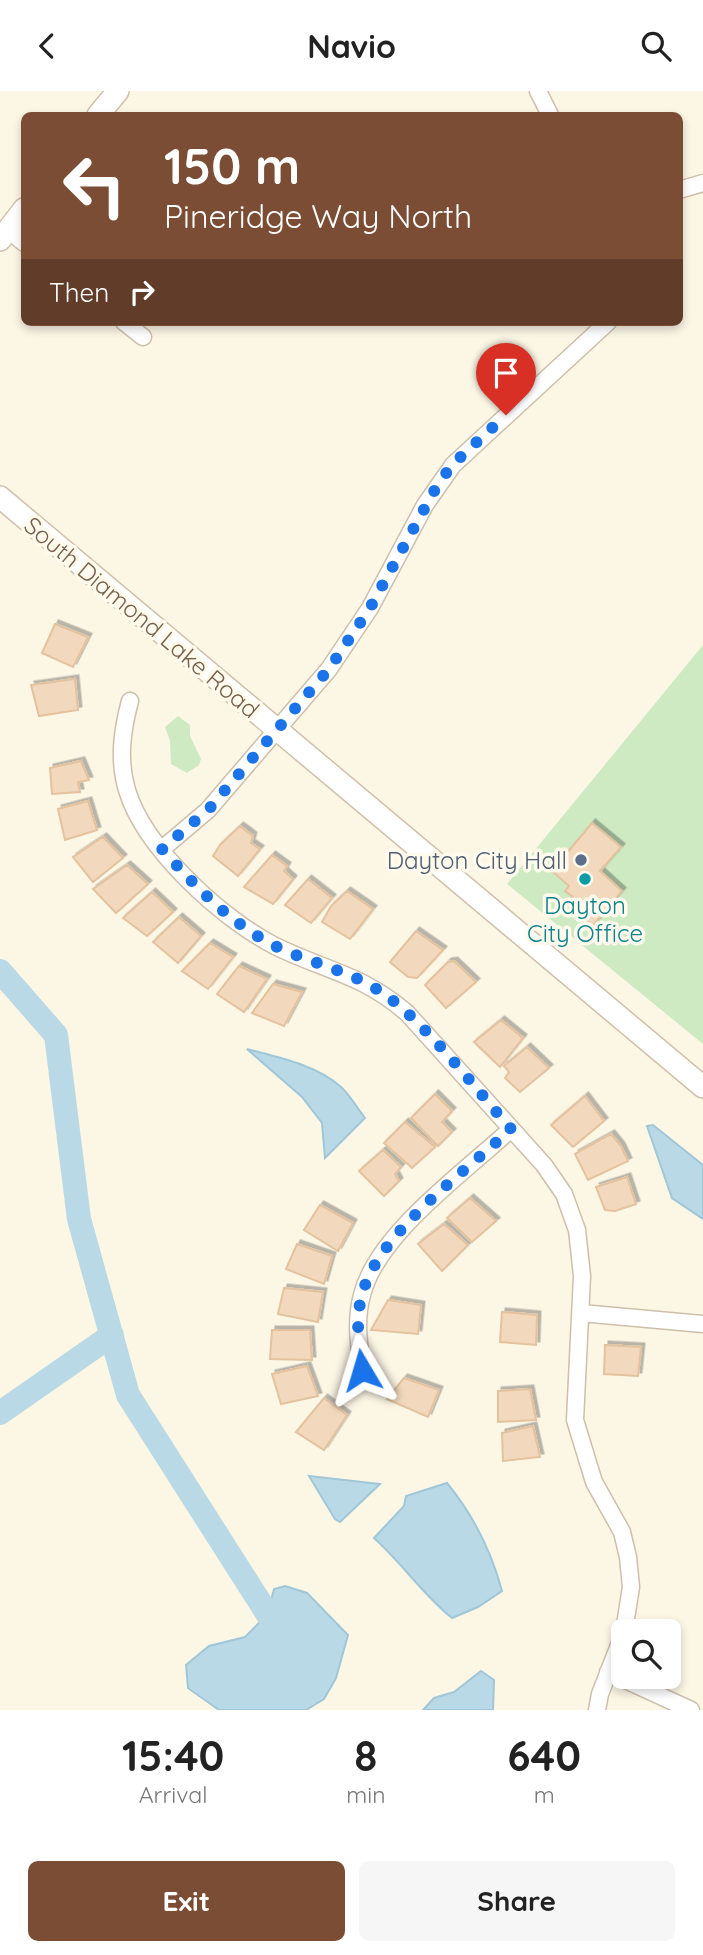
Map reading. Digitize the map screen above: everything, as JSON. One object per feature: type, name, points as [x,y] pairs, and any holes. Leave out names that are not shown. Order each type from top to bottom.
[{"type":"street","points":[[100,112],[117,91]]},
{"type":"street","points":[[538,91],[548,112]]},
{"type":"street","points":[[683,189],[703,183]]},
{"type":"street","points":[[11,238],[21,216]]},
{"type":"street","points":[[129,326],[143,337]]},
{"type":"street","points":[[162,849],[208,810],[351,639],[431,495],[453,464],[604,326]]},
{"type":"street","name":"South Diamond Lake Road","points":[[0,497],[703,1087]]},
{"type":"street","points":[[130,701],[121,751],[127,790],[135,813],[162,849],[203,895],[247,930],[305,959],[351,975],[387,996],[424,1032],[544,1164],[564,1194],[577,1230],[582,1276],[574,1388],[575,1420],[594,1482],[622,1532],[631,1587],[626,1619]]},
{"type":"street","points":[[362,1370],[358,1315],[362,1293],[373,1265],[402,1229],[511,1129]]},
{"type":"street","points":[[581,1313],[703,1324]]},
{"type":"street","points":[[597,1710],[611,1665]]},
{"type":"street","points":[[608,1672],[691,1710]]},
{"type":"green space","points":[[703,645],[703,1044],[507,884]]},
{"type":"green space","points":[[178,716],[190,725],[190,736],[201,759],[199,765],[187,773],[171,764],[170,741],[165,727]]},
{"type":"water","points":[[247,1049],[296,1063],[331,1079],[344,1090],[365,1118],[325,1158],[322,1123],[302,1097]]},
{"type":"water","points":[[653,1125],[703,1165],[703,1219],[672,1198],[647,1126]]},
{"type":"water","points":[[309,1476],[380,1484],[340,1522],[335,1519]]},
{"type":"water","points":[[447,1483],[480,1534],[493,1561],[502,1591],[478,1607],[452,1618],[374,1538],[404,1506],[406,1496]]},
{"type":"water","points":[[285,1586],[307,1593],[348,1635],[336,1678],[324,1699],[306,1710],[219,1710],[188,1688],[186,1665],[209,1646],[245,1637],[267,1615],[274,1589]]},
{"type":"water","points":[[481,1671],[494,1680],[493,1710],[423,1710],[434,1698],[454,1692]]},
{"type":"building","points":[[55,624],[88,637],[73,667],[42,653]]},
{"type":"building","points":[[75,679],[78,710],[39,716],[31,685]]},
{"type":"building","points":[[81,761],[89,780],[78,782],[80,792],[52,794],[50,768]]},
{"type":"building","points":[[88,801],[97,830],[65,840],[58,809]]},
{"type":"building","name":"Dayton City Office","points":[[592,823],[621,847],[600,871],[622,891],[593,926],[567,904],[573,897],[565,891],[569,886],[552,871]]},
{"type":"building","points":[[240,826],[253,836],[251,843],[260,849],[238,876],[213,856],[220,845]]},
{"type":"building","points":[[103,837],[123,858],[93,882],[73,857]]},
{"type":"building","points":[[272,855],[287,866],[284,871],[293,879],[273,904],[244,887]]},
{"type":"building","points":[[127,865],[148,884],[116,913],[93,889]]},
{"type":"building","points":[[308,879],[332,898],[311,923],[285,905]]},
{"type":"building","points":[[347,891],[373,909],[350,939],[322,922],[331,906]]},
{"type":"building","points":[[152,892],[173,912],[147,936],[123,918]]},
{"type":"building","points":[[179,917],[201,936],[178,963],[153,942]]},
{"type":"building","points":[[416,931],[443,950],[417,978],[408,977],[390,962]]},
{"type":"building","points":[[210,943],[233,957],[208,989],[182,971]]},
{"type":"building","points":[[454,961],[476,982],[446,1008],[425,985],[448,962]]},
{"type":"building","points":[[239,966],[267,979],[244,1012],[217,994]]},
{"type":"building","points":[[273,984],[302,992],[284,1026],[252,1013]]},
{"type":"building","points":[[501,1020],[523,1038],[500,1067],[474,1042]]},
{"type":"building","points":[[527,1047],[549,1068],[520,1092],[505,1078],[509,1072],[504,1066]]},
{"type":"building","points":[[435,1094],[452,1111],[442,1122],[452,1132],[438,1146],[411,1118]]},
{"type":"building","points":[[585,1096],[604,1121],[573,1147],[551,1125]]},
{"type":"building","points":[[405,1122],[435,1147],[412,1168],[384,1143]]},
{"type":"building","points":[[611,1134],[628,1161],[588,1180],[575,1154]]},
{"type":"building","points":[[383,1150],[401,1167],[395,1174],[399,1181],[384,1196],[359,1171]]},
{"type":"building","points":[[627,1177],[636,1204],[615,1211],[605,1210],[596,1187]]},
{"type":"building","points":[[470,1198],[496,1221],[472,1242],[447,1218]]},
{"type":"building","points":[[320,1205],[353,1223],[338,1251],[304,1230]]},
{"type":"building","points":[[444,1224],[468,1245],[442,1271],[418,1244]]},
{"type":"building","points":[[297,1244],[332,1256],[324,1284],[286,1269]]},
{"type":"building","points":[[284,1288],[323,1292],[318,1322],[278,1314]]},
{"type":"building","points":[[388,1300],[421,1305],[418,1334],[371,1330]]},
{"type":"building","points":[[502,1312],[537,1315],[536,1345],[500,1342]]},
{"type":"building","points":[[272,1330],[310,1330],[312,1360],[270,1359]]},
{"type":"building","points":[[605,1345],[641,1347],[638,1376],[604,1374]]},
{"type":"building","points":[[307,1366],[318,1396],[281,1404],[272,1374]]},
{"type":"building","points":[[404,1378],[439,1390],[428,1417],[387,1399]]},
{"type":"building","points":[[530,1389],[536,1420],[498,1422],[498,1391]]},
{"type":"building","points":[[324,1398],[347,1415],[324,1450],[296,1432]]},
{"type":"building","points":[[533,1426],[540,1457],[503,1461],[502,1433]]},
{"type":"waterway","points":[[0,971],[56,1035],[79,1219],[128,1395],[284,1640]]},
{"type":"waterway","points":[[0,1413],[112,1335]]},
{"type":"place","name":"Dayton City Hall","points":[[581,860]]},
{"type":"place","name":"Dayton City Office","points":[[585,879]]},
{"type":"route","points":[[362,1370],[358,1315],[366,1280],[381,1252],[402,1229],[511,1129],[407,1013],[387,996],[351,975],[305,959],[247,930],[203,895],[162,849],[208,810],[329,669],[370,608],[438,484],[453,464],[506,415]]}]
